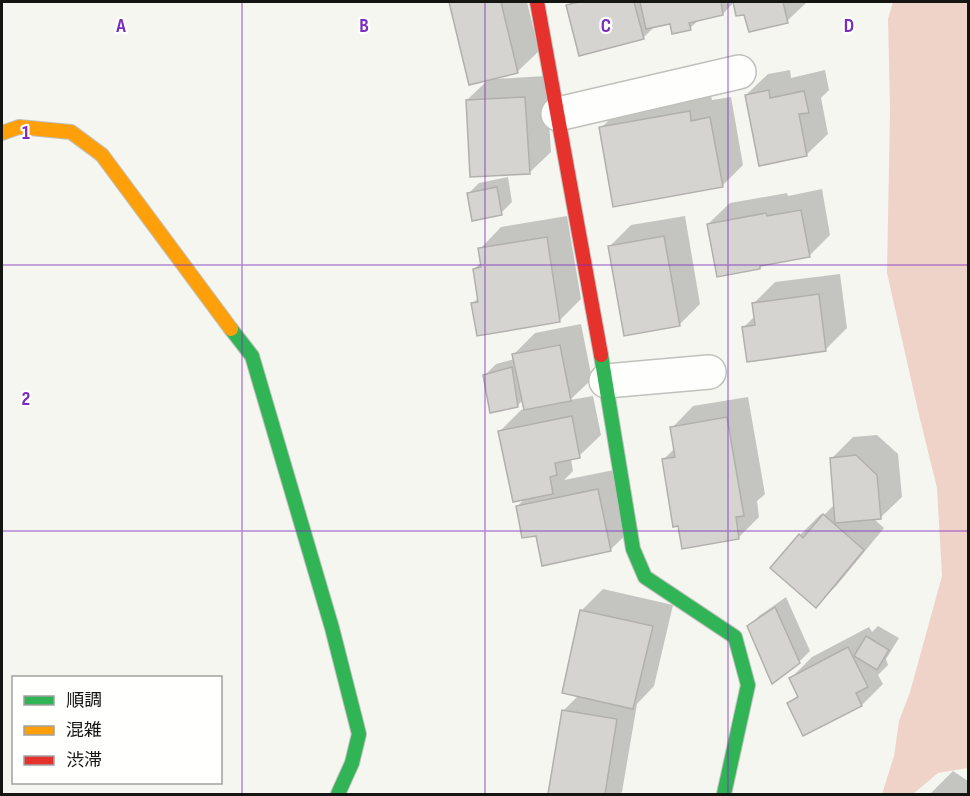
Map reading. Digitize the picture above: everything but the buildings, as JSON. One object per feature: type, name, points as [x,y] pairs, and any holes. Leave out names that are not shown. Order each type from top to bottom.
[{"type":"street","points":[[537,2],[606,381],[633,549],[645,577],[735,637],[748,685],[724,795]]},
{"type":"street","points":[[558,114],[738,72]]},
{"type":"street","points":[[2,133],[19,127],[70,132],[102,155],[206,298],[252,356],[332,628],[359,734],[352,764],[338,795]]},
{"type":"street","points":[[606,381],[709,372]]},
{"type":"shaded area","points":[[893,2],[968,2],[968,768],[938,773],[913,794],[882,794],[894,756],[899,721],[910,692],[942,576],[937,488],[887,273],[890,110],[888,19]]},
{"type":"traffic: fast","points":[[231,329],[252,356],[332,628],[359,734],[352,763],[338,794]]},
{"type":"traffic: fast","points":[[601,355],[633,549],[645,577],[735,637],[748,685],[724,794]]},
{"type":"traffic: slow","points":[[2,133],[19,127],[71,132],[102,155],[231,329]]},
{"type":"traffic: jam","points":[[537,2],[601,355]]}]
